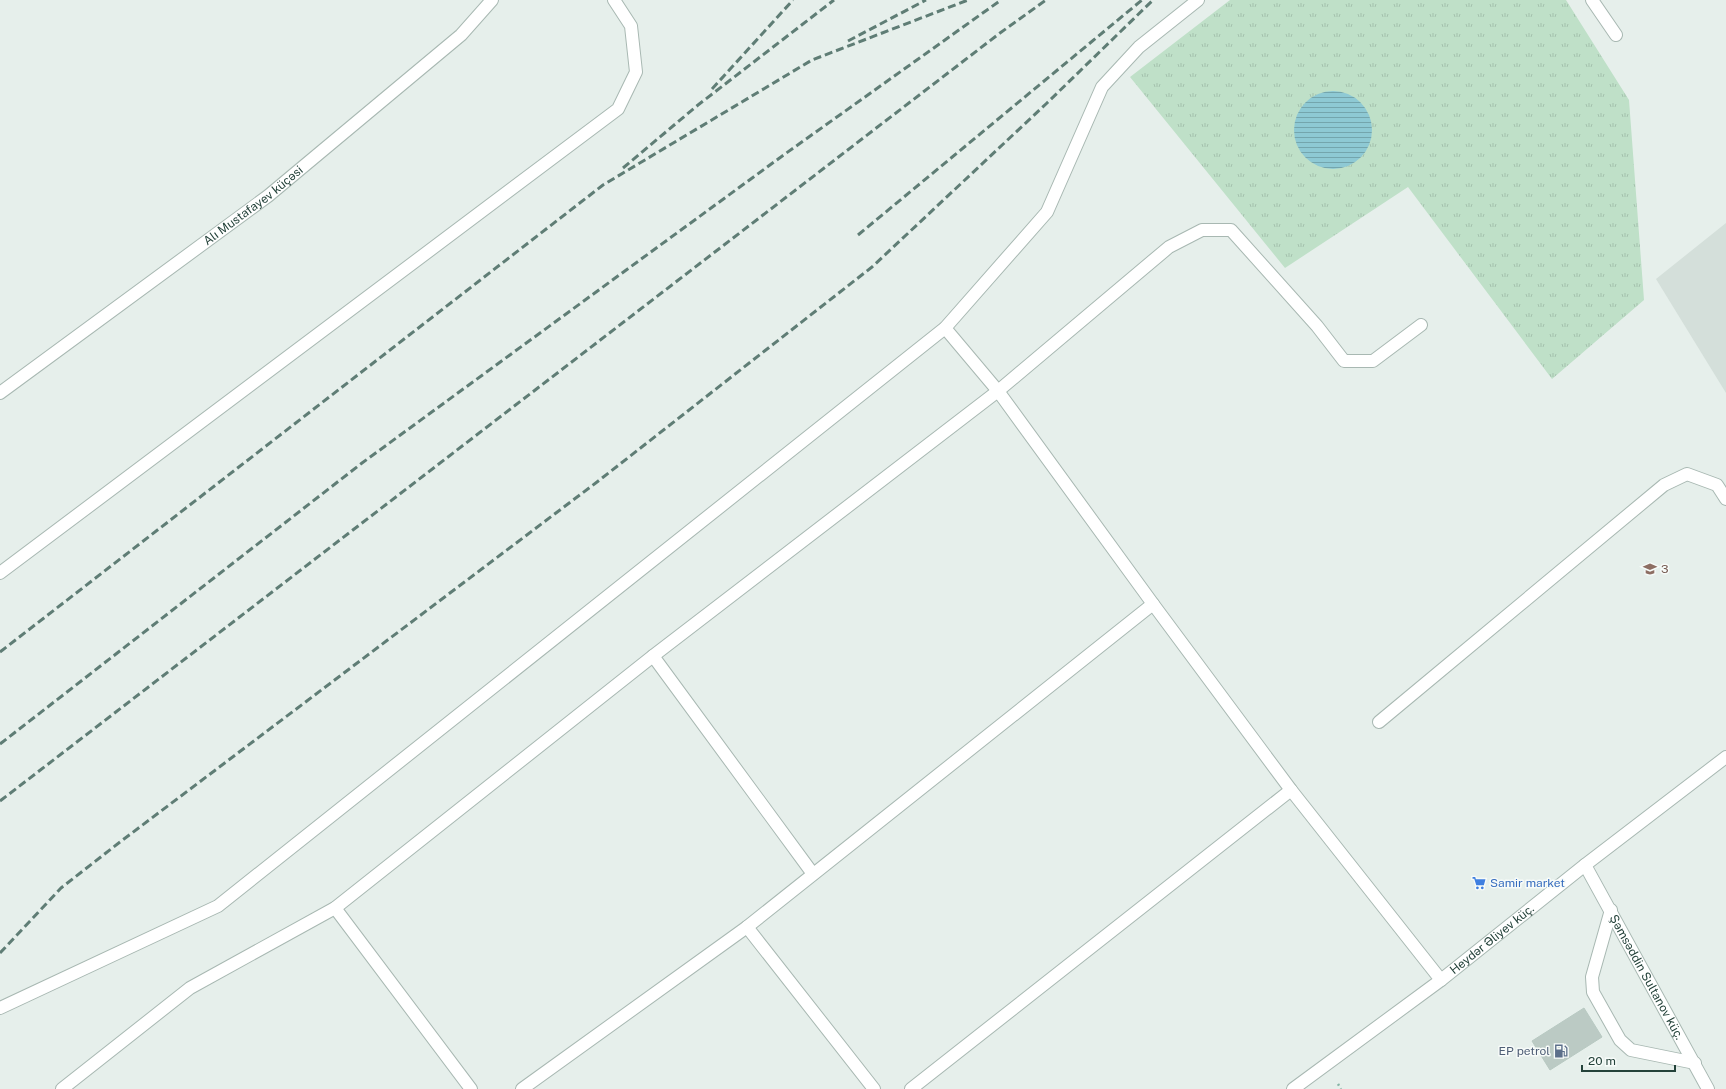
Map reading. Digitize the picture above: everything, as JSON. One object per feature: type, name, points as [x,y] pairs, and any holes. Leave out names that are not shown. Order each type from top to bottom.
[{"type":"street","name":"Alı Mustafayev küçəsi","points":[[0,393],[268,196],[460,35],[492,0]]},
{"type":"street","points":[[0,573],[618,109],[636,72],[631,26],[614,0]]},
{"type":"street","points":[[0,1008],[218,906],[945,328],[1047,212],[1102,87],[1139,46],[1198,0]]},
{"type":"street","points":[[1592,0],[1616,35]]},
{"type":"street","points":[[62,1089],[190,988],[335,908],[653,656],[998,391],[1169,247],[1202,230],[1230,230],[1317,326],[1344,361],[1372,361],[1421,326]]},
{"type":"street","points":[[945,328],[998,391],[1291,790],[1441,980]]},
{"type":"street","points":[[1379,722],[1664,485],[1687,474],[1717,485],[1726,499]]},
{"type":"street","points":[[522,1089],[747,927],[1153,604]]},
{"type":"street","points":[[653,656],[813,874]]},
{"type":"street","name":"Heydər Əliyev küç.","points":[[1293,1089],[1441,980],[1585,865],[1726,757]]},
{"type":"street","points":[[910,1089],[1291,790]]},
{"type":"street","name":"Şəmsəddin Sultanov küç.","points":[[1585,865],[1708,1089]]},
{"type":"street","points":[[335,908],[471,1089]]},
{"type":"street","points":[[1610,910],[1592,977],[1593,992],[1620,1040],[1631,1050],[1695,1063]]},
{"type":"street","points":[[747,927],[874,1089]]},
{"type":"shaded area","points":[[1726,223],[1726,393],[1656,279]]},
{"type":"green space","points":[[1230,0],[1566,0],[1629,100],[1644,300],[1552,379],[1408,187],[1285,268],[1130,77]]},
{"type":"water","points":[[1333,91],[1348,94],[1360,103],[1369,115],[1372,130],[1369,145],[1360,157],[1348,166],[1333,169],[1318,166],[1306,157],[1297,145],[1294,130],[1297,115],[1306,103],[1318,94]]},
{"type":"building","points":[[1584,1008],[1602,1037],[1550,1070],[1532,1041]]},
{"type":"railway","points":[[712,89],[793,0]]},
{"type":"railway","points":[[623,168],[698,105],[834,0]]},
{"type":"railway","points":[[848,41],[926,0]]},
{"type":"railway","points":[[0,652],[603,185],[812,60],[968,0]]},
{"type":"railway","points":[[0,744],[362,463],[785,154],[1001,0]]},
{"type":"railway","points":[[0,801],[1000,33],[1046,0]]},
{"type":"railway","points":[[858,235],[1142,0]]},
{"type":"railway","points":[[0,953],[61,888],[597,482],[872,267],[1047,103],[1153,0]]},
{"type":"place","name":"3","points":[[1650,569]]},
{"type":"place","name":"Samir market","points":[[1479,883]]},
{"type":"place","name":"EP petrol","points":[[1561,1051]]}]
